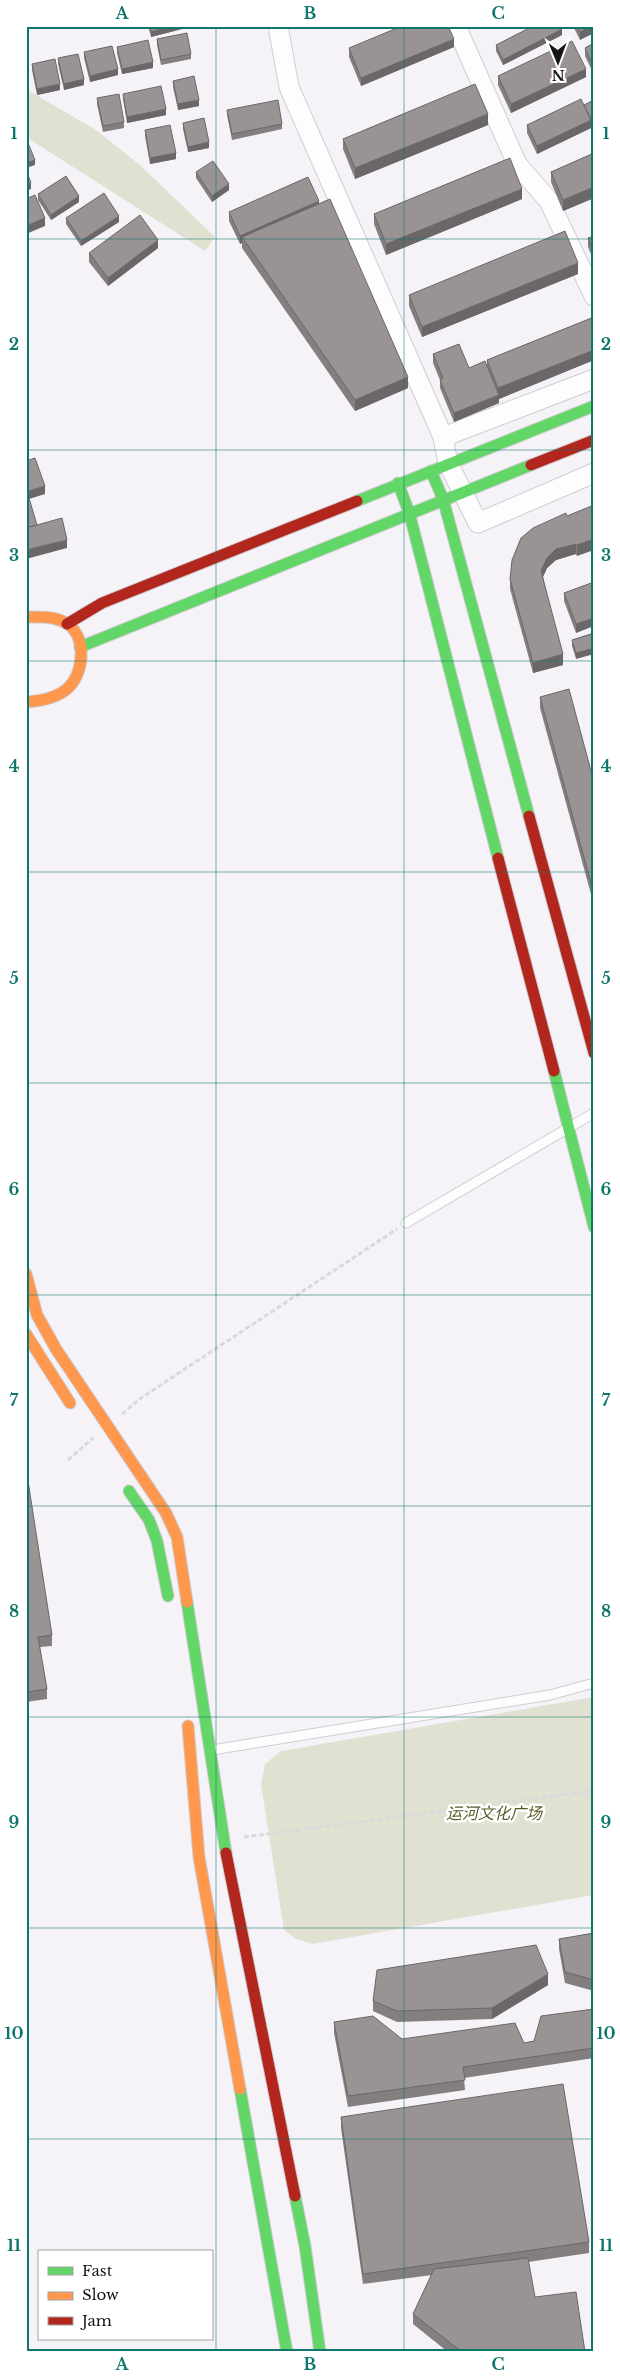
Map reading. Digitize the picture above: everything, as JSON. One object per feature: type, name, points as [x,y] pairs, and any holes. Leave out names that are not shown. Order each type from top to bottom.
[{"type":"street","points":[[278,26],[289,87],[443,437],[448,463],[478,523],[594,473]]},
{"type":"street","points":[[456,26],[517,164],[548,201],[594,296]]},
{"type":"street","points":[[443,437],[594,379]]},
{"type":"street","points":[[67,624],[102,603],[589,408]]},
{"type":"street","points":[[80,647],[409,512],[594,440]]},
{"type":"street","points":[[431,471],[443,499],[594,1053]]},
{"type":"street","points":[[398,483],[409,512],[594,1227]]},
{"type":"street","points":[[26,617],[45,617],[67,624],[79,639],[81,659],[75,681],[60,694],[30,702],[26,711]]},
{"type":"street","points":[[26,1274],[37,1315],[56,1349],[166,1513],[177,1537],[224,1838],[305,2246],[320,2352]]},
{"type":"street","points":[[26,1334],[76,1412]]},
{"type":"street","points":[[121,1479],[149,1520],[157,1541],[170,1607]]},
{"type":"street","points":[[186,1714],[192,1754],[199,1857],[288,2352]]},
{"type":"lane","points":[[406,1223],[594,1113]]},
{"type":"lane","points":[[192,1754],[550,1695],[594,1683]]},
{"type":"path","points":[[68,1460],[141,1398],[406,1223]]},
{"type":"path","points":[[224,1838],[278,1834],[594,1791]]},
{"type":"green space","points":[[26,89],[96,130],[141,166],[215,237],[205,251],[26,137]]},
{"type":"green space","name":"运河文化广场","points":[[594,1697],[594,1895],[312,1944],[296,1939],[284,1930],[261,1784],[265,1764],[281,1751]]},
{"type":"building","points":[[150,26],[172,26],[151,32]]},
{"type":"building","points":[[402,26],[448,26],[454,39],[361,78],[349,48]]},
{"type":"building","points":[[533,26],[560,26],[562,29],[503,60],[496,45]]},
{"type":"building","points":[[577,26],[591,26],[580,32]]},
{"type":"building","points":[[187,33],[191,54],[161,60],[157,39]]},
{"type":"building","points":[[148,40],[153,62],[122,69],[117,47]]},
{"type":"building","points":[[572,41],[586,69],[511,104],[498,76]]},
{"type":"building","points":[[594,43],[594,67],[585,48]]},
{"type":"building","points":[[112,46],[118,69],[90,76],[84,52]]},
{"type":"building","points":[[78,54],[84,79],[64,84],[58,58]]},
{"type":"building","points":[[55,59],[60,84],[37,89],[32,64]]},
{"type":"building","points":[[194,76],[199,100],[178,104],[173,81]]},
{"type":"building","points":[[475,84],[488,114],[355,168],[343,139]]},
{"type":"building","points":[[161,86],[166,109],[127,117],[123,94]]},
{"type":"building","points":[[119,94],[124,122],[103,126],[97,98]]},
{"type":"building","points":[[581,99],[591,120],[537,146],[527,125]]},
{"type":"building","points":[[278,100],[282,124],[232,134],[227,110]]},
{"type":"building","points":[[594,100],[594,117],[591,119],[584,105]]},
{"type":"building","points":[[204,118],[209,142],[188,147],[183,123]]},
{"type":"building","points":[[170,125],[176,153],[150,158],[145,130]]},
{"type":"building","points":[[26,143],[28,143],[35,160],[26,163]]},
{"type":"building","points":[[594,153],[594,187],[563,200],[551,172]]},
{"type":"building","points":[[510,158],[522,189],[386,244],[374,214]]},
{"type":"building","points":[[213,161],[229,184],[212,196],[196,172]]},
{"type":"building","points":[[26,170],[31,183],[26,185]]},
{"type":"building","points":[[66,176],[79,196],[51,215],[38,194]]},
{"type":"building","points":[[308,177],[319,201],[240,236],[229,212]]},
{"type":"building","points":[[104,193],[119,216],[81,241],[66,218]]},
{"type":"building","points":[[35,195],[45,218],[26,226],[26,199]]},
{"type":"building","points":[[330,199],[408,377],[355,400],[242,237]]},
{"type":"building","points":[[140,215],[158,240],[108,278],[89,253]]},
{"type":"building","points":[[565,231],[578,263],[422,327],[409,295]]},
{"type":"building","points":[[594,236],[594,252],[588,238]]},
{"type":"building","points":[[594,317],[594,350],[498,388],[487,360]]},
{"type":"building","points":[[459,344],[469,368],[485,361],[499,395],[454,413],[440,380],[443,378],[433,354]]},
{"type":"building","points":[[35,458],[45,486],[26,492],[26,461]]},
{"type":"building","points":[[29,498],[37,525],[26,528],[26,499]]},
{"type":"building","points":[[594,505],[594,539],[556,549],[547,558],[541,571],[563,654],[533,663],[510,579],[512,560],[521,538],[533,528],[566,513],[567,516]]},
{"type":"building","points":[[62,518],[67,540],[26,550],[26,528]]},
{"type":"building","points":[[594,582],[594,618],[576,624],[564,593]]},
{"type":"building","points":[[594,633],[594,648],[576,653],[572,640]]},
{"type":"building","points":[[569,689],[594,782],[594,894],[540,697]]},
{"type":"building","points":[[26,1481],[28,1481],[52,1635],[38,1637],[47,1689],[26,1692]]},
{"type":"building","points":[[594,1933],[594,1980],[565,1972],[559,1939]]},
{"type":"building","points":[[536,1945],[548,1974],[492,2008],[397,2011],[373,2001],[377,1970]]},
{"type":"building","points":[[594,2009],[594,2048],[463,2067],[465,2080],[348,2096],[334,2022],[373,2016],[402,2039],[515,2023],[524,2043],[534,2041],[541,2016]]},
{"type":"building","points":[[563,2084],[589,2242],[363,2274],[341,2117]]},
{"type":"building","points":[[528,2258],[535,2297],[576,2292],[585,2352],[462,2352],[413,2314],[434,2269]]},
{"type":"traffic: fast","points":[[357,501],[594,406]]},
{"type":"traffic: fast","points":[[80,647],[531,465]]},
{"type":"traffic: fast","points":[[431,471],[443,499],[529,816]]},
{"type":"traffic: fast","points":[[398,483],[409,512],[498,858]]},
{"type":"traffic: fast","points":[[554,1071],[594,1227]]},
{"type":"traffic: fast","points":[[129,1491],[149,1520],[157,1541],[168,1596]]},
{"type":"traffic: fast","points":[[187,1602],[226,1853]]},
{"type":"traffic: fast","points":[[240,2089],[287,2352]]},
{"type":"traffic: fast","points":[[295,2196],[305,2246],[320,2352]]},
{"type":"traffic: slow","points":[[26,617],[51,618],[64,622],[77,635],[81,653],[78,672],[65,691],[49,698],[26,702]]},
{"type":"traffic: slow","points":[[26,1274],[37,1315],[56,1349],[166,1513],[177,1537],[187,1602]]},
{"type":"traffic: slow","points":[[26,1334],[70,1403]]},
{"type":"traffic: slow","points":[[188,1726],[199,1857],[240,2089]]},
{"type":"traffic: jam","points":[[531,465],[594,440]]},
{"type":"traffic: jam","points":[[67,624],[102,603],[357,501]]},
{"type":"traffic: jam","points":[[529,816],[594,1053]]},
{"type":"traffic: jam","points":[[498,858],[554,1071]]},
{"type":"traffic: jam","points":[[226,1853],[295,2196]]}]
